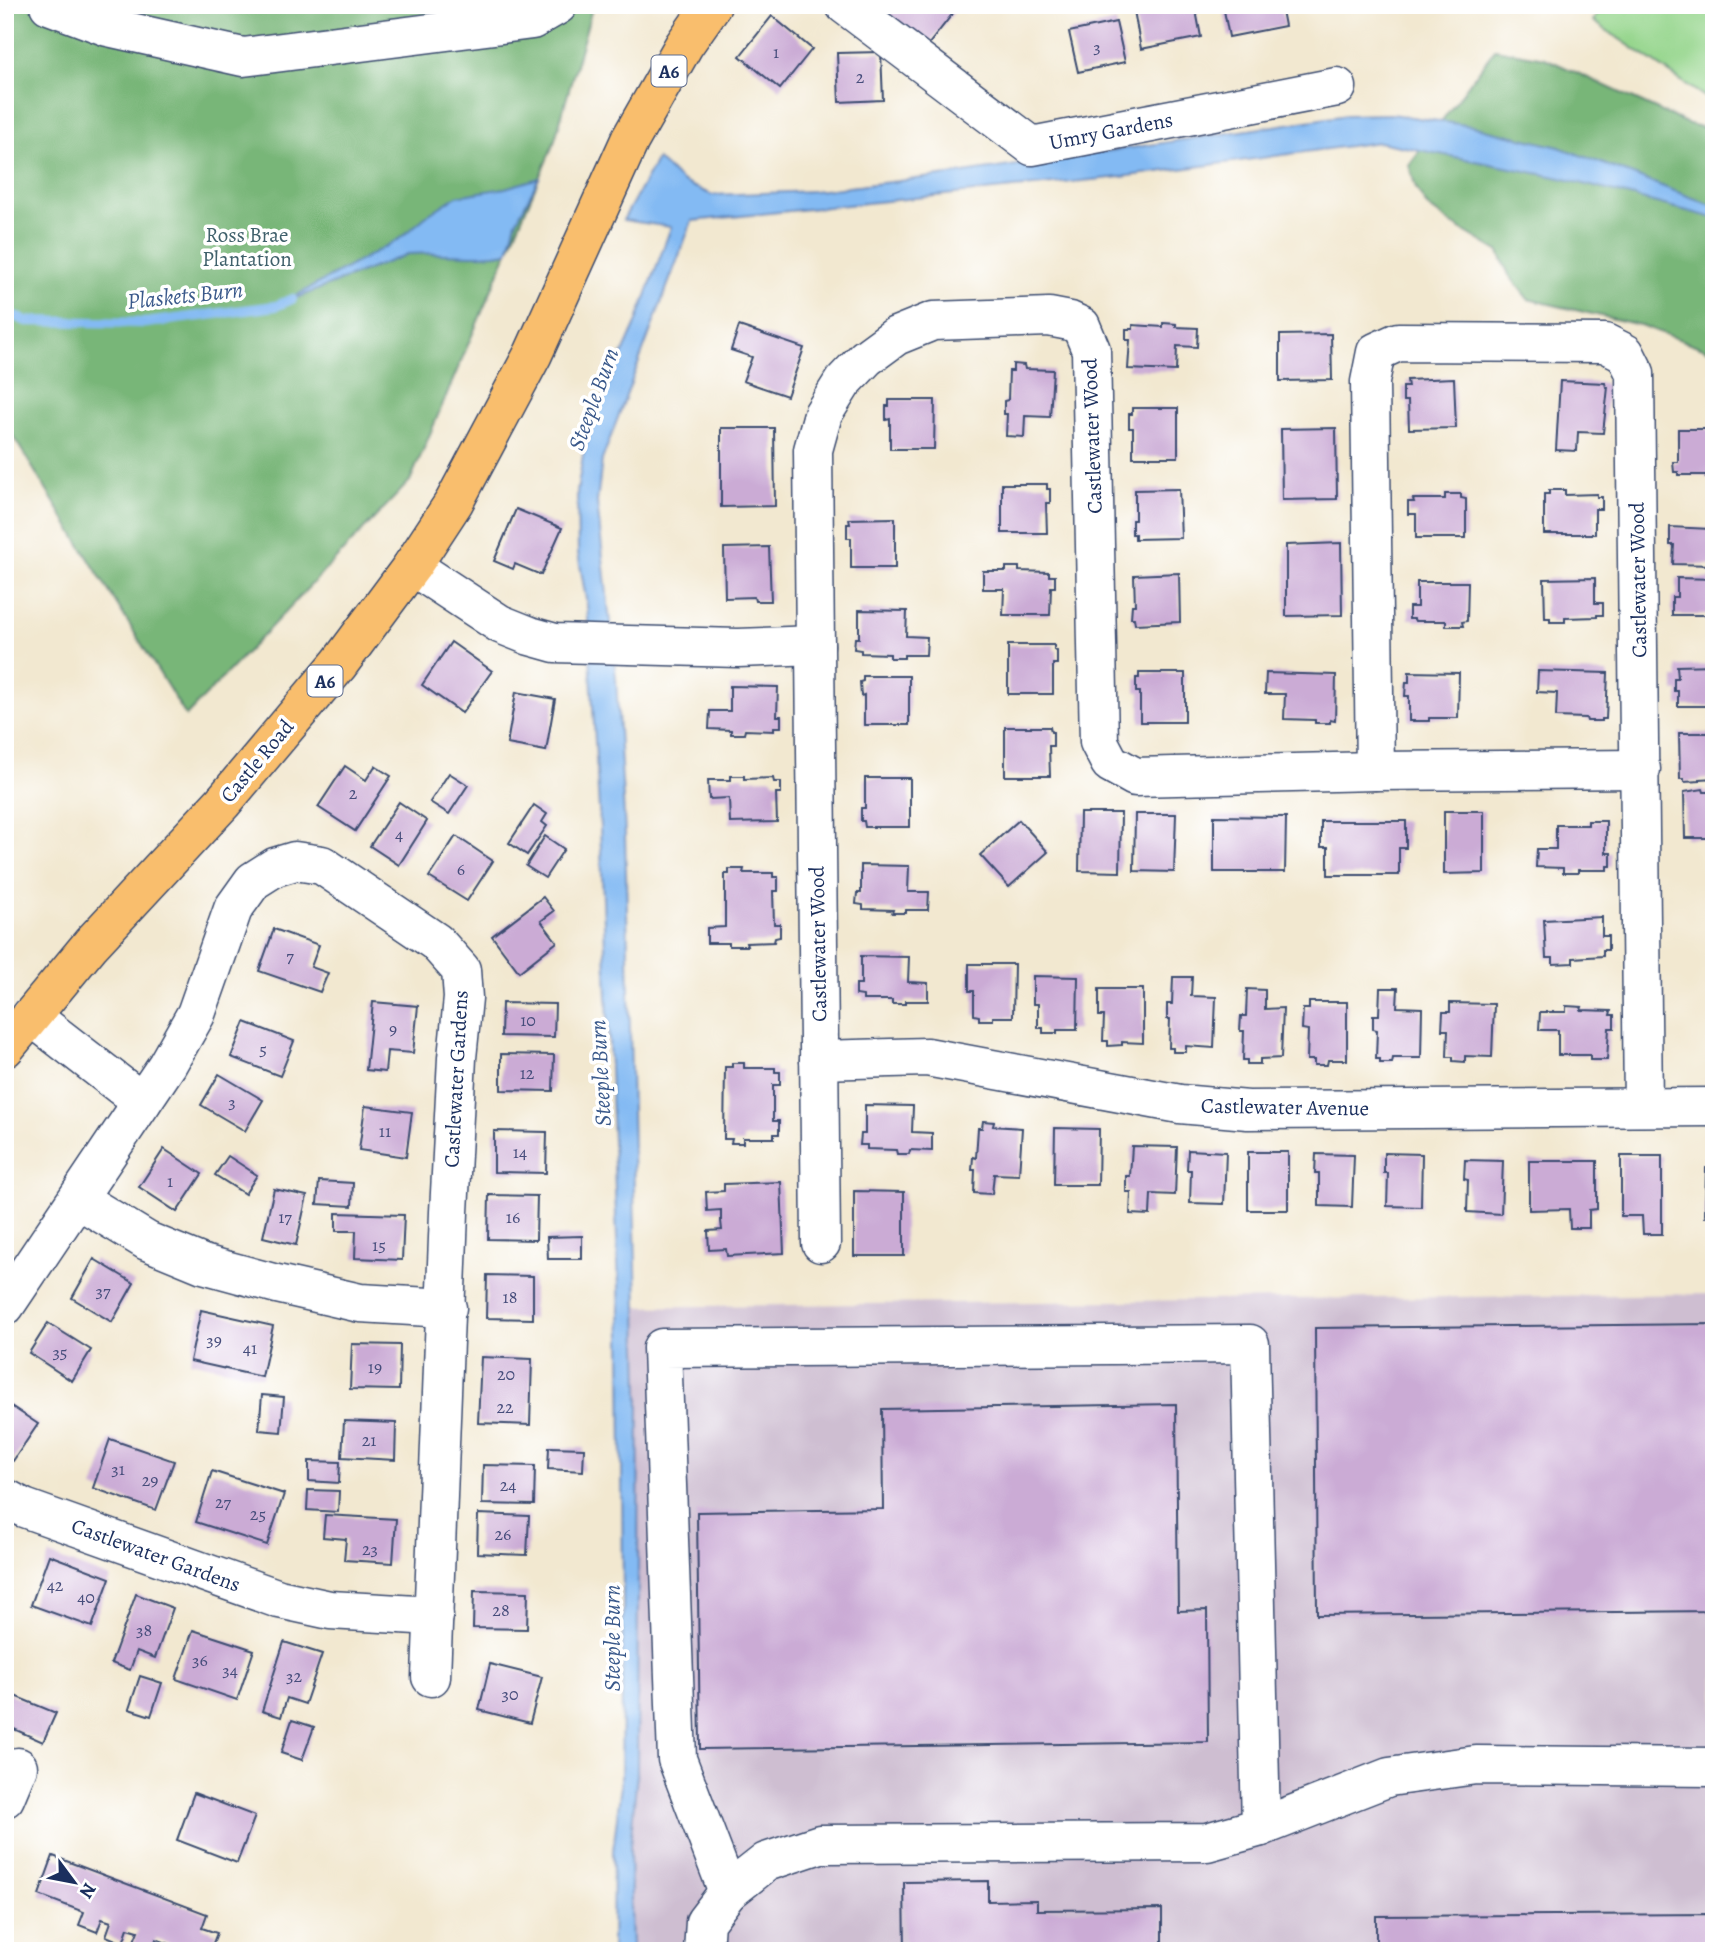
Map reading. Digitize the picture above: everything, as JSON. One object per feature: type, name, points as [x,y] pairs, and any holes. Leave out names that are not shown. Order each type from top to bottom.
[{"type":"main road","name":"Castle Road","points":[[5,1048],[91,944],[223,802],[339,664],[412,566],[454,502],[533,354],[631,139],[684,45],[712,5]]},
{"type":"street","points":[[49,5],[108,27],[243,57],[532,20],[558,5]]},
{"type":"street","name":"Umry Gardens","points":[[845,5],[1032,146],[1337,87]]},
{"type":"street","name":"Castlewater Wood","points":[[821,1242],[813,450],[823,414],[843,382],[866,358],[896,336],[933,321],[1049,317],[1081,326],[1091,350],[1099,742],[1110,762],[1135,776],[1641,769]]},
{"type":"street","name":"Castlewater Wood","points":[[1375,771],[1370,382],[1376,352],[1398,342],[1605,343],[1625,353],[1635,373],[1643,1107]]},
{"type":"street","points":[[412,566],[500,624],[555,643],[738,648],[815,645]]},
{"type":"street","name":"Castlewater Gardens","points":[[5,1306],[167,1065],[192,1022],[233,909],[254,881],[275,867],[295,861],[322,865],[436,942],[461,970],[463,998],[456,1070],[431,1677]]},
{"type":"street","points":[[31,1016],[142,1102]]},
{"type":"street","name":"Castlewater Avenue","points":[[819,1060],[927,1057],[1180,1104],[1248,1110],[1714,1107]]},
{"type":"street","points":[[78,1199],[147,1241],[203,1264],[360,1303],[446,1308]]},
{"type":"street","points":[[728,1892],[677,1759],[662,1348],[1250,1344],[1261,1827]]},
{"type":"street","name":"Castlewater Gardens","points":[[5,1497],[35,1512],[279,1599],[330,1610],[434,1616]]},
{"type":"street","points":[[703,1951],[705,1922],[728,1892],[766,1863],[820,1844],[1207,1842],[1261,1827],[1389,1777],[1476,1765],[1714,1767]]},
{"type":"shaded area","points":[[1714,1294],[1714,1951],[612,1951],[613,1851],[621,1790],[625,1307]]},
{"type":"green space","name":"Ross Brae Plantation","points":[[5,5],[593,5],[554,143],[410,481],[186,716],[5,423]]},
{"type":"green space","points":[[1603,5],[1714,5],[1714,103],[1593,21]]},
{"type":"green space","points":[[1495,49],[1545,58],[1686,123],[1714,131],[1714,352],[1640,325],[1528,299],[1509,275],[1499,252],[1427,206],[1416,188],[1409,165]]},
{"type":"water","points":[[1391,114],[1472,126],[1559,147],[1714,206],[1714,218],[1561,178],[1379,142],[1121,177],[692,221],[602,460],[597,502],[616,678],[625,833],[639,1387],[637,1774],[630,1846],[632,1951],[612,1951],[613,1851],[621,1784],[621,1336],[600,827],[587,605],[578,553],[577,492],[583,455],[596,413],[635,326],[671,227],[623,220],[657,159],[683,182],[712,195],[815,191],[957,174],[1347,115]]},
{"type":"water","points":[[539,178],[516,222],[508,252],[482,255],[408,254],[281,304],[399,239],[429,214],[457,196],[505,188]]},
{"type":"building","points":[[877,5],[954,5],[957,8],[928,45]]},
{"type":"building","points":[[1133,5],[1195,5],[1201,37],[1141,49]]},
{"type":"building","points":[[1223,5],[1281,5],[1285,26],[1229,37]]},
{"type":"building","points":[[772,16],[812,49],[780,89],[740,56]]},
{"type":"building","points":[[1116,22],[1125,62],[1078,72],[1069,32]]},
{"type":"building","points":[[881,52],[883,100],[839,102],[837,53]]},
{"type":"building","points":[[1163,323],[1176,324],[1176,327],[1198,328],[1197,347],[1177,346],[1176,371],[1128,369],[1130,340],[1126,340],[1126,329],[1133,329],[1133,325],[1163,327]]},
{"type":"building","points":[[739,326],[804,348],[787,396],[743,381],[752,357],[731,350]]},
{"type":"building","points":[[1331,334],[1332,380],[1280,381],[1280,335]]},
{"type":"building","points":[[1013,364],[1024,365],[1025,369],[1053,370],[1050,417],[1025,416],[1024,437],[1006,436],[1007,414],[1004,414],[1004,401],[1008,400],[1009,371],[1013,371]]},
{"type":"building","points":[[1454,378],[1456,428],[1409,429],[1408,401],[1403,401],[1403,387],[1408,387],[1407,380]]},
{"type":"building","points":[[1560,381],[1605,383],[1608,387],[1603,433],[1578,432],[1577,451],[1556,450]]},
{"type":"building","points":[[889,400],[935,400],[934,449],[890,449],[890,419],[886,420]]},
{"type":"building","points":[[1132,408],[1178,408],[1178,457],[1133,457],[1133,428],[1129,428]]},
{"type":"building","points":[[721,428],[774,428],[775,506],[721,507]]},
{"type":"building","points":[[1336,428],[1337,499],[1282,500],[1281,429]]},
{"type":"building","points":[[1678,429],[1714,429],[1714,478],[1706,478],[1707,475],[1678,475],[1678,472],[1674,472],[1673,462],[1678,462]]},
{"type":"building","points":[[1002,484],[1047,484],[1047,489],[1050,489],[1050,503],[1046,503],[1047,533],[1002,533]]},
{"type":"building","points":[[1179,489],[1181,538],[1135,539],[1135,534],[1132,534],[1132,520],[1135,520],[1135,490]]},
{"type":"building","points":[[1549,490],[1565,490],[1565,495],[1597,494],[1597,497],[1602,497],[1602,509],[1595,509],[1595,534],[1544,534],[1544,494],[1549,494]]},
{"type":"building","points":[[1445,494],[1461,494],[1461,498],[1466,499],[1466,538],[1416,538],[1416,514],[1408,514],[1408,502],[1414,502],[1413,499],[1445,499]]},
{"type":"building","points":[[516,509],[562,528],[541,575],[515,564],[513,569],[494,561]]},
{"type":"building","points":[[895,518],[895,568],[851,568],[851,538],[847,538],[849,519]]},
{"type":"building","points":[[1711,524],[1714,524],[1714,565],[1673,564],[1674,545],[1670,545],[1670,527],[1710,529]]},
{"type":"building","points":[[1341,543],[1342,615],[1286,616],[1286,545]]},
{"type":"building","points":[[769,547],[771,601],[755,601],[754,597],[725,598],[724,548]]},
{"type":"building","points":[[1006,567],[1019,567],[1019,571],[1049,572],[1049,576],[1055,576],[1055,587],[1051,587],[1050,615],[1003,615],[1004,589],[983,589],[983,571],[1006,571]]},
{"type":"building","points":[[1179,573],[1180,622],[1135,624],[1134,618],[1131,618],[1132,605],[1135,605],[1134,575]]},
{"type":"building","points":[[1595,578],[1595,603],[1603,603],[1603,615],[1565,618],[1565,622],[1550,622],[1550,618],[1545,618],[1544,579]]},
{"type":"building","points":[[1677,578],[1714,579],[1714,615],[1672,615],[1672,597],[1677,597]]},
{"type":"building","points":[[1417,582],[1468,582],[1467,621],[1462,622],[1463,626],[1446,626],[1446,621],[1409,619],[1409,607],[1417,607]]},
{"type":"building","points":[[859,610],[907,611],[906,636],[927,637],[926,655],[890,658],[890,654],[861,653],[861,650],[854,649],[855,638],[859,638]]},
{"type":"building","points":[[451,642],[492,671],[462,713],[422,685]]},
{"type":"building","points":[[1008,645],[1054,645],[1057,664],[1053,664],[1053,694],[1008,694]]},
{"type":"building","points":[[1714,665],[1714,706],[1678,706],[1678,691],[1674,691],[1674,678],[1678,678],[1677,666]]},
{"type":"building","points":[[1538,671],[1608,673],[1606,719],[1587,721],[1586,718],[1556,717],[1557,693],[1537,692]]},
{"type":"building","points":[[1409,672],[1459,673],[1458,718],[1409,721],[1409,696],[1405,696]]},
{"type":"building","points":[[1139,673],[1185,673],[1185,722],[1140,722],[1140,692],[1136,692],[1136,678],[1139,678]]},
{"type":"building","points":[[1266,673],[1336,675],[1335,721],[1315,723],[1315,720],[1284,719],[1285,694],[1265,694]]},
{"type":"building","points":[[863,676],[909,676],[909,725],[864,725],[864,695],[861,696],[860,682],[863,681]]},
{"type":"building","points":[[730,686],[778,687],[777,716],[781,716],[781,727],[774,727],[774,731],[745,730],[744,734],[731,734],[731,730],[709,729],[710,711],[730,711]]},
{"type":"building","points":[[516,692],[555,699],[546,751],[507,744]]},
{"type":"building","points":[[1005,727],[1050,727],[1053,732],[1053,746],[1049,746],[1050,776],[1005,776]]},
{"type":"building","points":[[1679,733],[1714,733],[1714,778],[1684,782],[1684,779],[1680,779]]},
{"type":"building","points":[[345,766],[366,780],[375,766],[391,776],[355,831],[318,807]]},
{"type":"building","points":[[449,773],[468,785],[449,814],[430,802]]},
{"type":"building","points":[[731,776],[744,776],[744,779],[773,778],[774,782],[781,782],[781,793],[776,793],[777,822],[730,823],[729,798],[709,799],[708,780],[731,780]]},
{"type":"building","points":[[865,778],[910,778],[910,827],[865,827],[864,821],[861,821],[861,808],[865,808]]},
{"type":"building","points":[[1703,789],[1704,792],[1714,792],[1714,838],[1685,838],[1684,792]]},
{"type":"building","points":[[399,802],[427,821],[399,865],[370,846]]},
{"type":"building","points":[[534,805],[547,814],[542,822],[547,826],[527,855],[509,843]]},
{"type":"building","points":[[1444,811],[1484,811],[1484,873],[1444,874]]},
{"type":"building","points":[[1080,813],[1121,813],[1120,872],[1079,871]]},
{"type":"building","points":[[1135,814],[1176,814],[1174,872],[1134,871]]},
{"type":"building","points":[[1214,816],[1286,817],[1285,872],[1214,872]]},
{"type":"building","points":[[1019,820],[1048,852],[1009,887],[980,855]]},
{"type":"building","points":[[1321,821],[1406,821],[1406,848],[1399,848],[1399,875],[1328,875],[1328,847],[1321,847]]},
{"type":"building","points":[[1588,821],[1606,821],[1606,853],[1611,853],[1611,866],[1607,866],[1607,870],[1563,873],[1563,868],[1536,867],[1537,849],[1556,849],[1556,825],[1588,825]]},
{"type":"building","points":[[456,836],[493,861],[467,901],[429,877]]},
{"type":"building","points":[[545,836],[564,849],[545,878],[526,866]]},
{"type":"building","points":[[861,865],[909,866],[908,892],[929,892],[928,910],[892,913],[893,910],[863,909],[863,905],[856,904],[857,893],[861,893]]},
{"type":"building","points":[[729,869],[744,869],[743,873],[773,873],[773,877],[778,877],[778,891],[773,891],[774,924],[780,924],[780,937],[775,938],[774,942],[746,943],[747,946],[707,943],[707,928],[725,927],[725,874],[729,874]]},
{"type":"building","points":[[543,897],[554,911],[541,921],[557,942],[519,972],[492,936]]},
{"type":"building","points":[[1602,917],[1602,936],[1608,936],[1608,950],[1603,950],[1603,956],[1573,958],[1573,963],[1553,964],[1553,958],[1546,958],[1544,920]]},
{"type":"building","points":[[274,929],[319,945],[311,967],[328,973],[320,992],[259,971]]},
{"type":"building","points":[[861,956],[909,957],[908,982],[928,983],[928,1001],[892,1004],[892,1000],[863,1000],[863,996],[856,995],[856,984],[861,984]]},
{"type":"building","points":[[969,964],[1014,964],[1013,1017],[979,1020],[979,1016],[974,1015],[974,991],[969,991]]},
{"type":"building","points":[[1033,976],[1078,977],[1077,1030],[1043,1033],[1043,1028],[1038,1028],[1038,1004],[1033,1004]]},
{"type":"building","points":[[1173,977],[1192,977],[1191,996],[1216,997],[1214,1048],[1186,1046],[1186,1052],[1173,1052],[1173,1048],[1169,1048],[1170,1019],[1167,1019],[1167,1004],[1172,1004]]},
{"type":"building","points":[[1380,988],[1398,988],[1397,1007],[1422,1008],[1421,1058],[1393,1058],[1392,1063],[1380,1063],[1380,1059],[1376,1059],[1377,1030],[1373,1029],[1373,1015],[1379,1015]]},
{"type":"building","points":[[1099,989],[1143,989],[1143,1043],[1122,1042],[1122,1045],[1108,1046],[1108,1041],[1103,1041],[1104,1016],[1099,1016]]},
{"type":"building","points":[[1247,989],[1265,990],[1265,1009],[1283,1008],[1281,1058],[1260,1059],[1260,1064],[1247,1064],[1247,1060],[1243,1060],[1244,1031],[1240,1031],[1241,1016],[1246,1016]]},
{"type":"building","points":[[373,1002],[418,1006],[413,1053],[387,1051],[385,1072],[366,1070]]},
{"type":"building","points":[[1309,1002],[1347,1002],[1347,1060],[1328,1060],[1327,1065],[1314,1065],[1314,1060],[1307,1060],[1308,1030],[1302,1029],[1303,1009],[1309,1009]]},
{"type":"building","points":[[502,1003],[555,1004],[554,1037],[501,1036]]},
{"type":"building","points":[[1450,1003],[1494,1004],[1492,1057],[1465,1056],[1465,1062],[1453,1061],[1453,1057],[1447,1057],[1448,1030],[1442,1030],[1443,1012],[1450,1012]]},
{"type":"building","points":[[1566,1006],[1582,1007],[1581,1010],[1611,1011],[1610,1015],[1614,1015],[1614,1028],[1609,1028],[1607,1060],[1590,1060],[1590,1055],[1558,1055],[1558,1030],[1539,1030],[1540,1012],[1566,1012]]},
{"type":"building","points":[[245,1022],[294,1041],[280,1076],[231,1057]]},
{"type":"building","points":[[501,1054],[554,1055],[553,1091],[501,1090]]},
{"type":"building","points":[[732,1063],[744,1063],[744,1068],[775,1068],[775,1072],[780,1072],[780,1085],[773,1085],[773,1121],[779,1121],[779,1134],[774,1134],[774,1138],[743,1138],[743,1143],[731,1143],[732,1139],[724,1139],[725,1067],[732,1067]]},
{"type":"building","points":[[219,1074],[263,1100],[245,1131],[201,1105]]},
{"type":"building","points":[[865,1105],[913,1106],[912,1132],[932,1133],[932,1151],[910,1150],[909,1154],[897,1154],[896,1150],[867,1149],[867,1145],[860,1145],[861,1134],[865,1134]]},
{"type":"building","points":[[365,1106],[412,1112],[406,1157],[359,1150]]},
{"type":"building","points":[[983,1121],[994,1122],[993,1126],[1022,1128],[1019,1175],[994,1174],[992,1194],[974,1193],[973,1157],[976,1158],[978,1128],[982,1128]]},
{"type":"building","points":[[1055,1128],[1099,1129],[1098,1185],[1054,1185]]},
{"type":"building","points":[[494,1131],[547,1132],[546,1173],[494,1172]]},
{"type":"building","points":[[1132,1146],[1177,1147],[1175,1195],[1151,1194],[1150,1215],[1130,1214],[1131,1192],[1126,1192],[1126,1176],[1130,1176]]},
{"type":"building","points":[[164,1149],[202,1174],[177,1212],[139,1187]]},
{"type":"building","points":[[1188,1150],[1226,1152],[1224,1204],[1190,1203],[1191,1170],[1187,1170]]},
{"type":"building","points":[[1248,1152],[1288,1152],[1288,1210],[1248,1210]]},
{"type":"building","points":[[1384,1153],[1422,1154],[1421,1207],[1387,1206],[1388,1173],[1384,1173]]},
{"type":"building","points":[[1316,1154],[1354,1155],[1352,1207],[1319,1206]]},
{"type":"building","points":[[228,1156],[257,1175],[245,1194],[215,1175]]},
{"type":"building","points":[[1621,1156],[1662,1156],[1662,1234],[1643,1234],[1642,1216],[1621,1216]]},
{"type":"building","points":[[1465,1160],[1503,1161],[1501,1214],[1467,1212],[1468,1180],[1464,1179]]},
{"type":"building","points":[[1529,1161],[1597,1161],[1597,1209],[1589,1210],[1589,1228],[1570,1228],[1569,1209],[1529,1210]]},
{"type":"building","points":[[1706,1168],[1714,1168],[1714,1217],[1705,1217]]},
{"type":"building","points":[[319,1181],[353,1183],[352,1206],[317,1204]]},
{"type":"building","points":[[781,1182],[784,1253],[727,1256],[726,1249],[709,1250],[708,1231],[722,1230],[721,1210],[707,1211],[706,1192],[724,1191],[724,1184]]},
{"type":"building","points":[[274,1189],[307,1196],[296,1245],[263,1237]]},
{"type":"building","points":[[854,1191],[904,1192],[904,1256],[854,1256]]},
{"type":"building","points":[[489,1195],[537,1196],[536,1240],[488,1239]]},
{"type":"building","points":[[336,1213],[404,1215],[402,1260],[355,1258],[356,1231],[336,1231]]},
{"type":"building","points":[[582,1236],[582,1259],[548,1259],[547,1237]]},
{"type":"building","points":[[94,1259],[134,1283],[112,1322],[72,1298]]},
{"type":"building","points":[[487,1275],[533,1276],[533,1319],[486,1318]]},
{"type":"building","points":[[201,1310],[273,1326],[262,1377],[190,1361]]},
{"type":"building","points":[[48,1323],[91,1350],[72,1381],[29,1353]]},
{"type":"building","points":[[1714,1324],[1714,1611],[1317,1615],[1315,1328]]},
{"type":"building","points":[[352,1344],[400,1345],[399,1390],[350,1389]]},
{"type":"building","points":[[481,1357],[532,1359],[530,1425],[478,1423]]},
{"type":"building","points":[[262,1395],[284,1397],[281,1432],[259,1430]]},
{"type":"building","points":[[5,1402],[38,1424],[13,1461],[5,1456]]},
{"type":"building","points":[[1176,1404],[1178,1611],[1207,1610],[1208,1742],[700,1749],[697,1512],[883,1509],[882,1409]]},
{"type":"building","points":[[344,1421],[396,1423],[395,1460],[342,1457]]},
{"type":"building","points":[[110,1439],[174,1461],[156,1510],[93,1488]]},
{"type":"building","points":[[549,1447],[584,1448],[583,1471],[548,1469]]},
{"type":"building","points":[[309,1461],[340,1462],[339,1483],[309,1481]]},
{"type":"building","points":[[483,1465],[535,1466],[534,1505],[482,1504]]},
{"type":"building","points":[[212,1471],[284,1494],[267,1545],[196,1522]]},
{"type":"building","points":[[308,1490],[339,1491],[338,1512],[307,1510]]},
{"type":"building","points":[[478,1514],[529,1516],[527,1555],[477,1553]]},
{"type":"building","points":[[325,1515],[396,1519],[393,1563],[344,1560],[346,1539],[323,1537]]},
{"type":"building","points":[[49,1555],[110,1578],[92,1627],[31,1605]]},
{"type":"building","points":[[474,1591],[528,1592],[527,1629],[473,1628]]},
{"type":"building","points":[[136,1594],[173,1608],[155,1658],[137,1651],[130,1670],[111,1663]]},
{"type":"building","points":[[193,1630],[254,1650],[237,1700],[176,1679]]},
{"type":"building","points":[[284,1642],[322,1654],[305,1704],[287,1698],[281,1717],[262,1711]]},
{"type":"building","points":[[490,1664],[542,1677],[530,1723],[479,1710]]},
{"type":"building","points":[[140,1676],[162,1683],[151,1716],[129,1709]]},
{"type":"building","points":[[5,1692],[56,1713],[43,1742],[5,1725]]},
{"type":"building","points":[[292,1720],[314,1727],[302,1760],[281,1753]]},
{"type":"building","points":[[194,1793],[255,1816],[237,1863],[177,1840]]},
{"type":"building","points":[[53,1856],[207,1914],[202,1928],[217,1933],[211,1948],[196,1943],[193,1951],[189,1951],[156,1939],[152,1951],[145,1951],[132,1946],[138,1931],[128,1928],[123,1943],[106,1936],[111,1922],[102,1919],[97,1932],[79,1925],[84,1912],[39,1895]]},
{"type":"building","points":[[988,1881],[988,1901],[1037,1900],[1037,1910],[1162,1909],[1162,1951],[905,1951],[904,1882]]},
{"type":"building","points":[[1714,1914],[1714,1951],[1376,1951],[1376,1916]]},
{"type":"waterway","name":"Plaskets Burn","points":[[5,312],[26,321],[146,323],[276,306],[292,299]]},
{"type":"water label","name":"Steeple Burn","points":[[593,399]]},
{"type":"water label","name":"Steeple Burn","points":[[600,1073]]},
{"type":"water label","name":"Steeple Burn","points":[[612,1638]]}]
